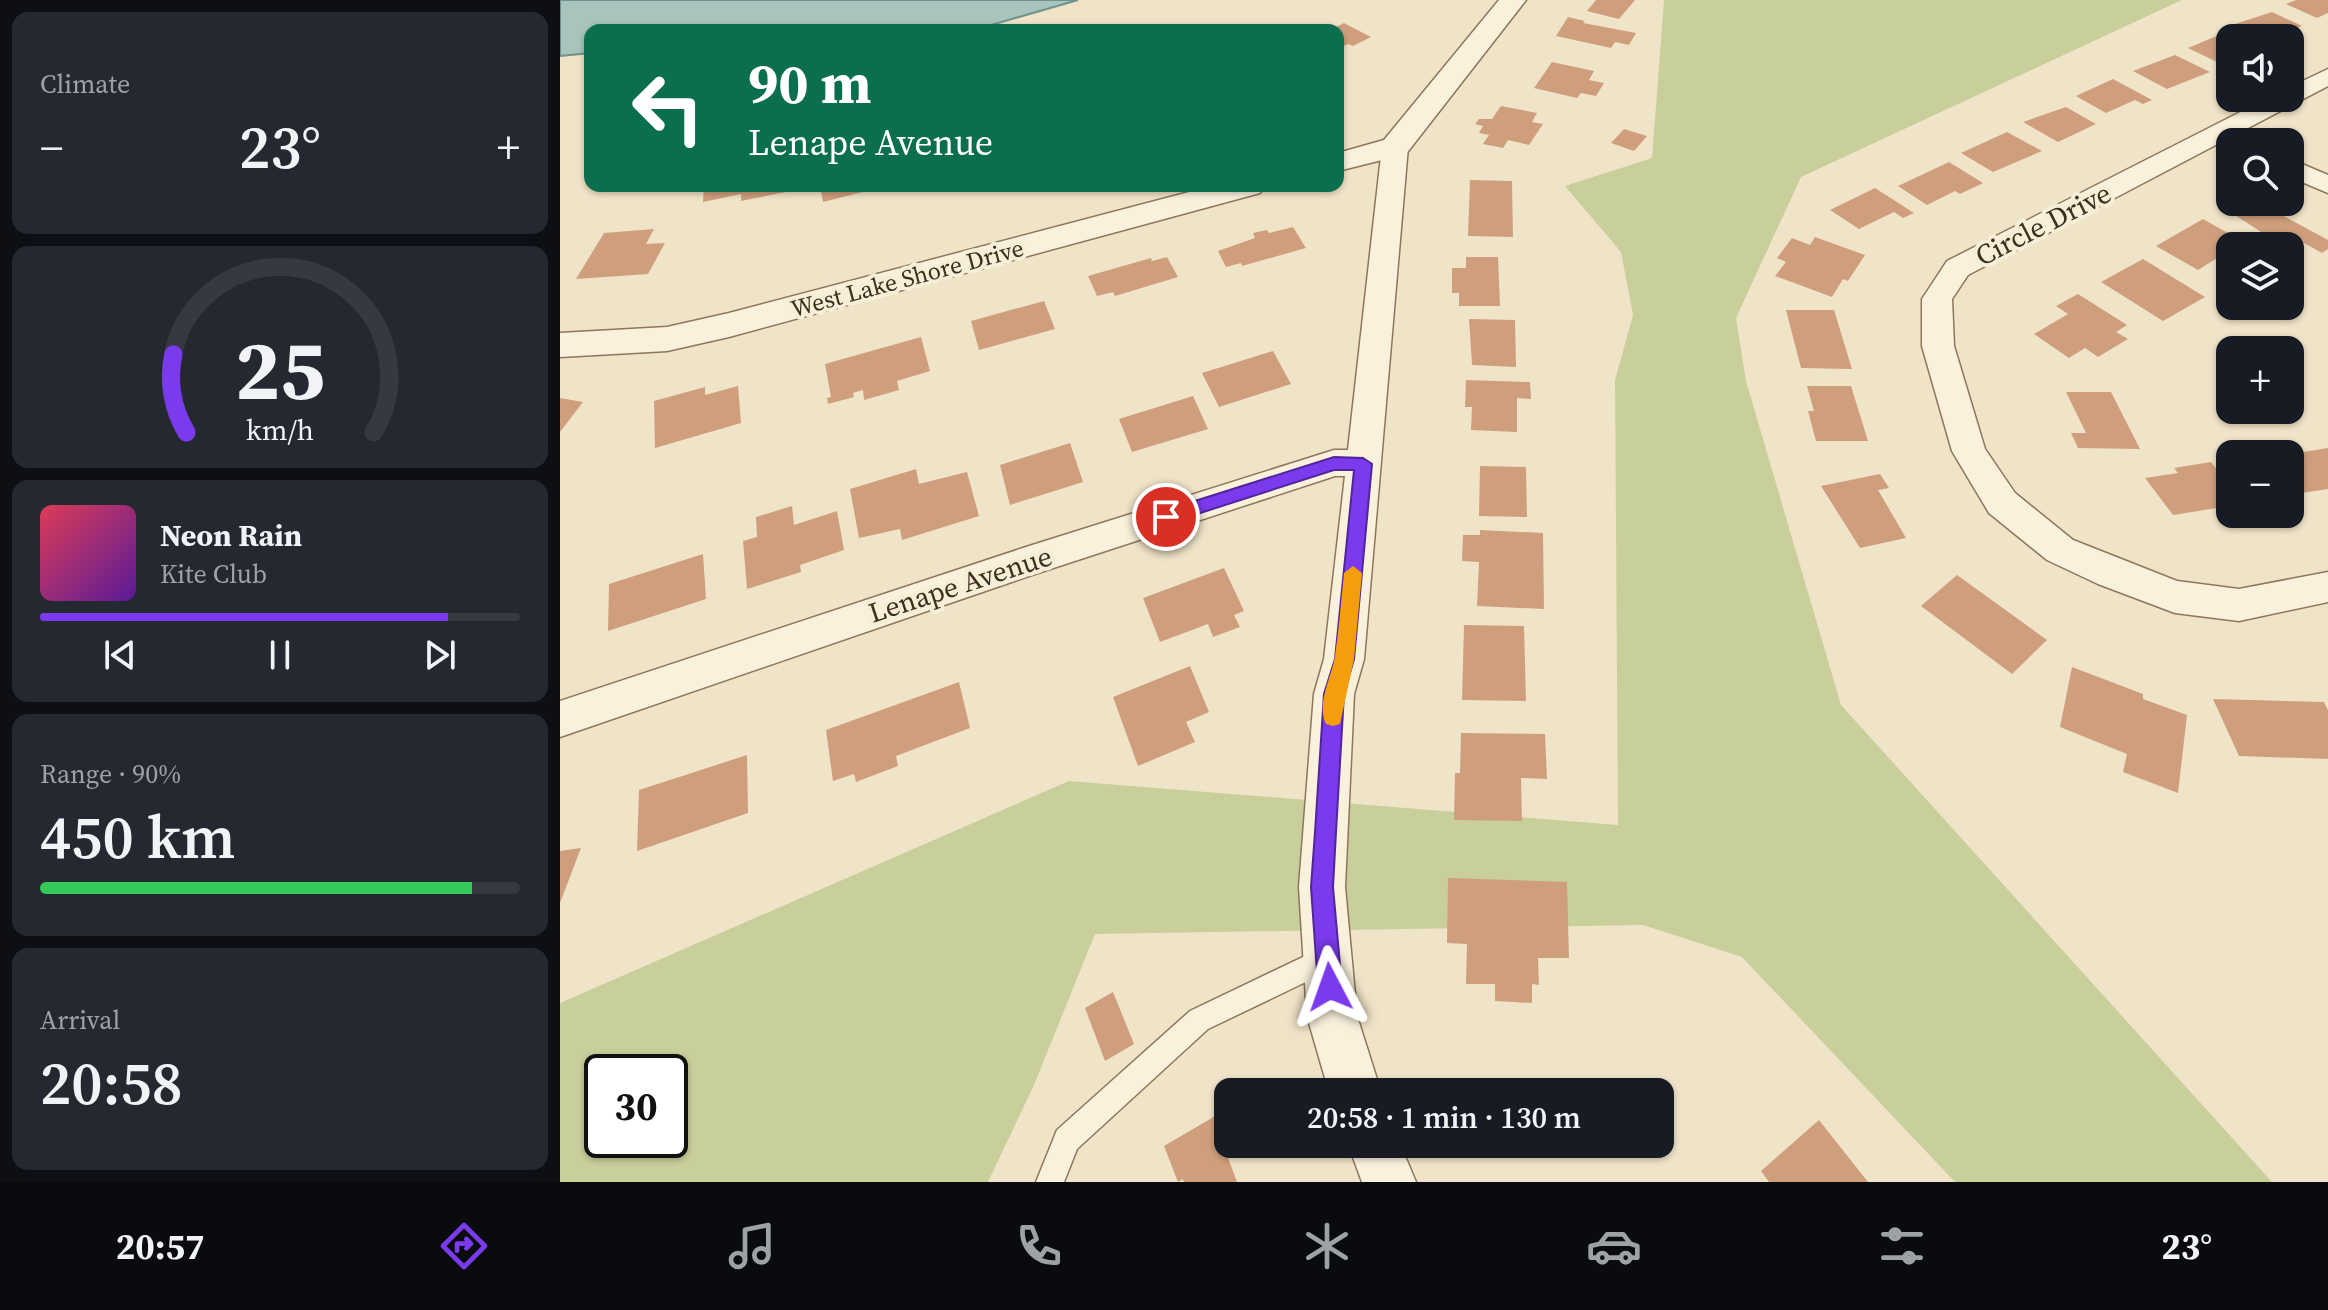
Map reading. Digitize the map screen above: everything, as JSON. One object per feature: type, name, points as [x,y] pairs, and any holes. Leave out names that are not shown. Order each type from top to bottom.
[{"type":"street","points":[[1351,1078],[1332,1016],[1322,887],[1334,694],[1344,659],[1395,147],[1513,0]]},
{"type":"street","name":"Circle Drive","points":[[2304,89],[2328,76]]},
{"type":"street","name":"Circle Drive","points":[[2245,128],[2268,112]]},
{"type":"street","name":"Circle Drive","points":[[2216,145],[1957,268],[1937,299],[1938,346],[1969,451],[2002,503],[2060,550],[2175,597],[2239,605],[2328,587]]},
{"type":"street","points":[[1344,160],[1395,147]]},
{"type":"street","points":[[2304,174],[2328,185]]},
{"type":"street","name":"West Lake Shore Drive","points":[[560,345],[667,339],[729,325],[1227,192]]},
{"type":"street","name":"Lenape Avenue","points":[[560,719],[996,572],[1334,463],[1363,464]]},
{"type":"street","points":[[1380,1158],[1389,1182]]},
{"type":"lane","points":[[1050,1182],[1067,1140],[1199,1020],[1328,958]]},
{"type":"green space","points":[[1664,0],[2182,0],[1801,177],[1736,318],[1746,381],[1841,705],[2272,1182],[1955,1182],[1742,957],[1643,925],[1095,934],[1034,1085],[988,1182],[560,1182],[560,1003],[1069,781],[1618,825],[1615,380],[1633,315],[1621,252],[1565,186],[1652,158]]},
{"type":"water","points":[[560,0],[1078,0],[995,24],[584,24],[584,54],[560,56]]},
{"type":"building","points":[[1596,0],[1635,0],[1619,19],[1587,11]]},
{"type":"building","points":[[2296,0],[2328,0],[2328,13],[2317,18],[2286,4]]},
{"type":"building","points":[[2272,12],[2298,24],[2235,24]]},
{"type":"building","points":[[1568,17],[1585,21],[1583,23],[1636,33],[1629,45],[1615,42],[1611,48],[1556,36]]},
{"type":"building","points":[[1342,24],[1371,37],[1353,46],[1344,46]]},
{"type":"building","points":[[2216,36],[2216,62],[2188,48]]},
{"type":"building","points":[[2175,55],[2210,72],[2167,89],[2133,71]]},
{"type":"building","points":[[1552,62],[1594,71],[1589,80],[1604,83],[1596,96],[1581,93],[1577,98],[1534,88]]},
{"type":"building","points":[[2113,79],[2152,100],[2143,104],[2135,100],[2106,113],[2076,96]]},
{"type":"building","points":[[1501,106],[1537,113],[1532,122],[1543,124],[1529,145],[1508,140],[1503,148],[1483,144],[1489,135],[1479,133],[1483,126],[1475,124],[1479,119],[1492,119]]},
{"type":"building","points":[[2066,107],[2096,124],[2058,142],[2023,122]]},
{"type":"building","points":[[1624,129],[1647,136],[1634,151],[1611,143]]},
{"type":"building","points":[[2007,132],[2042,151],[1993,172],[1961,153]]},
{"type":"building","points":[[1949,162],[1983,183],[1960,194],[1955,191],[1927,205],[1898,186]]},
{"type":"building","points":[[1470,180],[1512,181],[1513,237],[1468,236]]},
{"type":"building","points":[[1875,188],[1914,213],[1903,218],[1894,212],[1859,229],[1830,210]]},
{"type":"building","points":[[704,192],[786,192],[741,201],[741,194],[703,202]]},
{"type":"building","points":[[821,192],[863,192],[823,202]]},
{"type":"building","points":[[2236,216],[2284,216],[2328,240],[2328,249],[2322,253],[2304,243],[2304,232],[2261,232]]},
{"type":"building","points":[[2203,219],[2226,232],[2216,232],[2216,259],[2198,270],[2156,246]]},
{"type":"building","points":[[1293,227],[1306,248],[1242,266],[1241,263],[1226,267],[1218,251],[1255,238],[1253,233]]},
{"type":"building","points":[[654,229],[646,244],[665,243],[648,274],[576,279],[604,233]]},
{"type":"building","points":[[1815,237],[1865,255],[1848,281],[1843,279],[1832,297],[1775,276],[1786,262],[1777,258],[1792,238],[1810,245]]},
{"type":"building","points":[[1167,257],[1178,277],[1115,296],[1113,292],[1097,296],[1088,276],[1151,258],[1152,261]]},
{"type":"building","points":[[1466,257],[1498,257],[1500,306],[1459,306],[1459,293],[1452,293],[1452,268],[1466,268]]},
{"type":"building","points":[[2143,259],[2205,297],[2163,321],[2101,282]]},
{"type":"building","points":[[2078,294],[2127,325],[2116,332],[2128,339],[2098,357],[2085,348],[2069,358],[2034,334],[2068,314],[2056,306]]},
{"type":"building","points":[[1044,301],[1055,329],[979,350],[971,321]]},
{"type":"building","points":[[1786,310],[1834,310],[1852,369],[1801,368]]},
{"type":"building","points":[[1469,319],[1515,320],[1516,367],[1472,365]]},
{"type":"building","points":[[921,337],[930,371],[897,381],[899,390],[864,400],[863,390],[853,393],[854,397],[828,404],[827,398],[831,397],[825,364]]},
{"type":"building","points":[[1273,351],[1291,384],[1219,407],[1202,373]]},
{"type":"building","points":[[1466,380],[1530,382],[1531,399],[1517,398],[1517,432],[1471,430],[1472,407],[1465,407]]},
{"type":"building","points":[[738,386],[741,423],[655,448],[654,401],[705,387],[705,395]]},
{"type":"building","points":[[1807,386],[1851,386],[1868,441],[1816,441],[1808,411],[1814,411]]},
{"type":"building","points":[[2066,392],[2111,392],[2140,449],[2078,448],[2071,433],[2086,433]]},
{"type":"building","points":[[1193,396],[1208,429],[1132,452],[1119,419]]},
{"type":"building","points":[[560,398],[583,402],[560,432]]},
{"type":"building","points":[[1070,443],[1083,482],[1010,505],[1000,465]]},
{"type":"building","points":[[2328,448],[2328,489],[2304,493],[2304,452]]},
{"type":"building","points":[[2211,462],[2216,468],[2216,508],[2173,515],[2145,478],[2178,473],[2174,468]]},
{"type":"building","points":[[1480,466],[1526,467],[1527,517],[1479,516]]},
{"type":"building","points":[[916,469],[919,484],[967,472],[979,516],[902,540],[900,529],[859,538],[850,489]]},
{"type":"building","points":[[1880,474],[1889,488],[1878,490],[1906,538],[1860,548],[1821,486]]},
{"type":"building","points":[[792,506],[794,525],[837,511],[844,550],[800,565],[801,572],[747,589],[743,541],[757,537],[756,517]]},
{"type":"building","points":[[1480,530],[1543,533],[1544,609],[1477,606],[1479,562],[1462,561],[1463,535],[1480,535]]},
{"type":"building","points":[[703,554],[706,599],[608,631],[609,584]]},
{"type":"building","points":[[1224,568],[1244,611],[1234,615],[1240,627],[1213,637],[1208,624],[1160,642],[1143,598]]},
{"type":"building","points":[[1957,575],[2047,640],[2012,674],[1921,606]]},
{"type":"building","points":[[1464,625],[1524,626],[1526,701],[1462,700]]},
{"type":"building","points":[[1190,666],[1209,712],[1186,722],[1195,742],[1138,766],[1113,697]]},
{"type":"building","points":[[2072,667],[2143,694],[2143,699],[2187,715],[2178,793],[2123,772],[2127,754],[2060,727]]},
{"type":"building","points":[[959,682],[970,728],[896,756],[898,766],[856,782],[854,774],[833,781],[826,730]]},
{"type":"building","points":[[2213,699],[2324,702],[2328,710],[2328,759],[2239,756]]},
{"type":"building","points":[[1461,733],[1545,734],[1547,779],[1521,778],[1522,821],[1454,820],[1455,773],[1460,773]]},
{"type":"building","points":[[747,755],[748,813],[637,851],[639,790]]},
{"type":"building","points":[[581,848],[560,903],[560,851]]},
{"type":"building","points":[[1448,878],[1567,882],[1569,958],[1538,958],[1539,985],[1532,984],[1532,1003],[1495,1001],[1495,984],[1466,984],[1467,944],[1447,943]]},
{"type":"building","points":[[1113,992],[1134,1044],[1105,1061],[1085,1008]]},
{"type":"building","points":[[1214,1117],[1214,1158],[1228,1158],[1237,1182],[1184,1182],[1183,1179],[1178,1182],[1164,1146]]},
{"type":"building","points":[[1819,1120],[1868,1182],[1769,1182],[1761,1171]]},
{"type":"slow traffic","points":[[1333,718],[1334,694],[1344,659],[1353,573]]},
{"type":"route","points":[[1166,517],[1334,463],[1363,464],[1344,659],[1334,694],[1325,832],[1322,887],[1330,987]]}]
